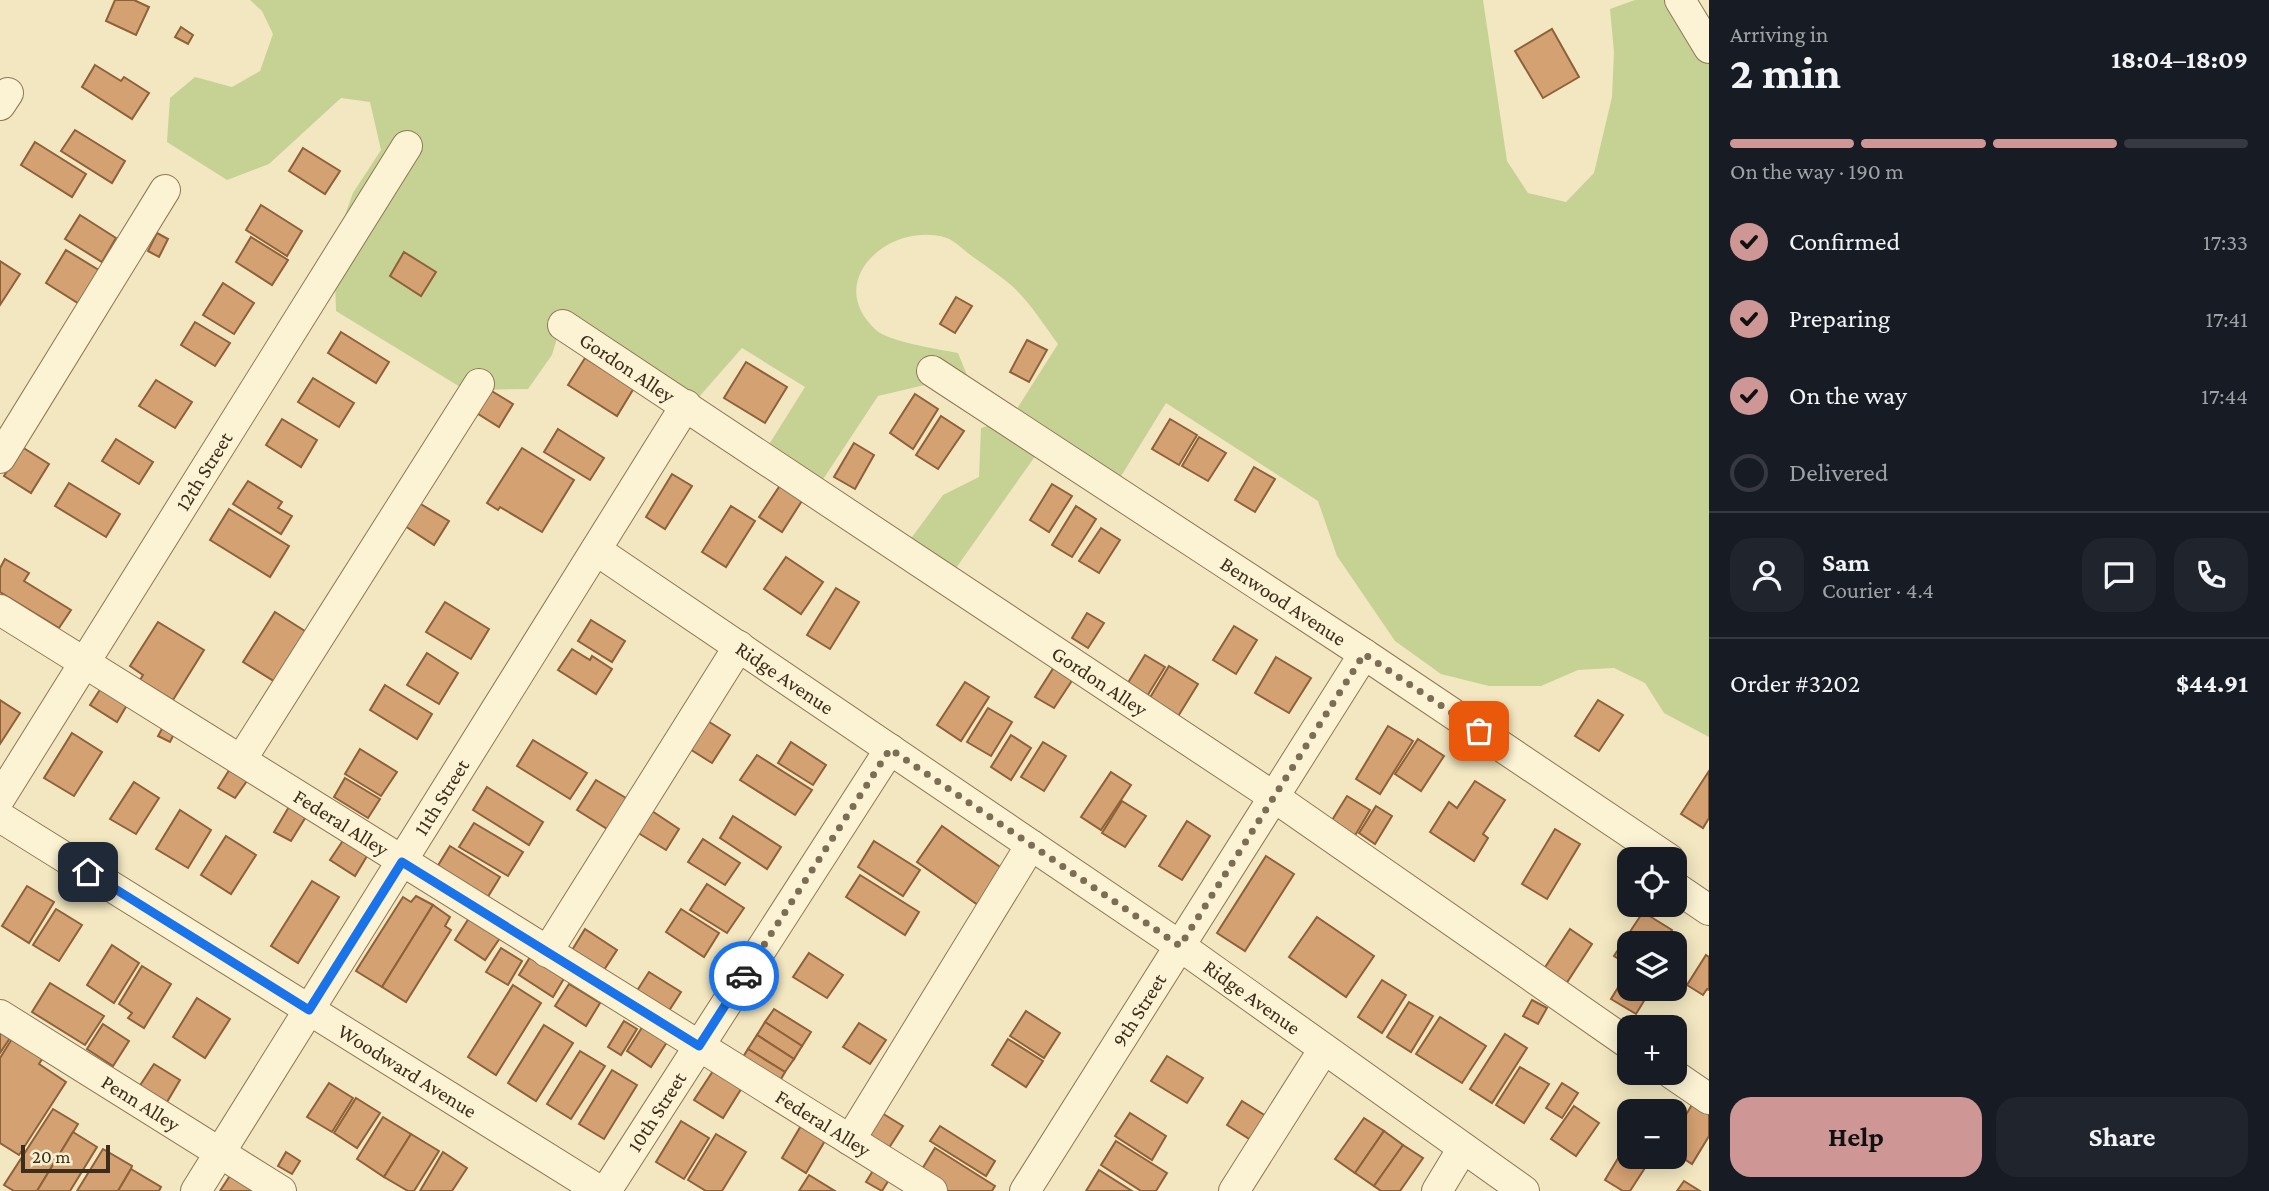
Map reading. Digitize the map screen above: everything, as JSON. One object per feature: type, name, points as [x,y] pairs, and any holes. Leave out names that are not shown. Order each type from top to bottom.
[{"type":"street","points":[[1680,0],[1709,48]]},
{"type":"street","name":"12th Street","points":[[0,798],[407,146]]},
{"type":"street","points":[[0,458],[165,190]]},
{"type":"street","name":"Gordon Alley","points":[[564,326],[1274,797],[1617,1036]]},
{"type":"street","name":"Benwood Avenue","points":[[932,371],[1364,654],[1651,847]]},
{"type":"street","points":[[241,760],[479,384]]},
{"type":"street","name":"11th Street","points":[[196,1191],[686,405]]},
{"type":"street","name":"Ridge Avenue","points":[[596,550],[1180,946],[1524,1191]]},
{"type":"street","name":"Federal Alley","points":[[0,610],[932,1191]]},
{"type":"street","points":[[547,952],[739,646]]},
{"type":"street","name":"9th Street","points":[[1026,1191],[1364,654]]},
{"type":"street","name":"10th Street","points":[[606,1191],[890,749]]},
{"type":"street","points":[[1571,793],[1576,818],[1618,847]]},
{"type":"street","name":"Woodward Avenue","points":[[0,817],[600,1191]]},
{"type":"street","points":[[850,1140],[1031,845]]},
{"type":"street","points":[[1687,871],[1709,887]]},
{"type":"street","points":[[1687,895],[1709,910]]},
{"type":"street","name":"Penn Alley","points":[[0,1016],[281,1191]]},
{"type":"street","points":[[1234,1191],[1324,1049]]},
{"type":"street","points":[[1687,1084],[1709,1099]]},
{"type":"street","points":[[1437,1191],[1463,1148]]},
{"type":"green space","points":[[250,0],[1483,0],[1507,161],[1528,193],[1566,202],[1594,173],[1612,97],[1614,52],[1610,9],[1635,0],[1673,0],[1709,59],[1709,737],[1664,713],[1645,683],[1614,668],[1578,670],[1541,686],[1489,686],[1441,674],[1395,641],[1337,556],[1318,501],[1166,403],[1115,486],[1036,455],[949,578],[904,548],[943,495],[979,477],[981,428],[1011,418],[1058,344],[1018,291],[947,238],[925,235],[904,238],[885,246],[870,259],[860,275],[856,292],[861,311],[876,330],[902,341],[958,353],[967,375],[878,396],[816,490],[763,454],[805,387],[742,348],[691,406],[562,321],[552,355],[528,389],[465,390],[336,311],[334,245],[353,193],[381,150],[370,102],[341,98],[269,164],[227,180],[167,142],[170,98],[195,77],[232,87],[260,71],[273,34],[262,11]]},
{"type":"building","points":[[115,0],[134,0],[149,7],[136,35],[106,21]]},
{"type":"building","points":[[181,27],[193,35],[188,44],[175,37]]},
{"type":"building","points":[[1552,29],[1579,77],[1543,98],[1515,51]]},
{"type":"building","points":[[95,65],[121,81],[124,77],[149,93],[132,119],[82,87]]},
{"type":"building","points":[[75,130],[125,161],[112,183],[61,151]]},
{"type":"building","points":[[35,142],[86,174],[72,197],[21,165]]},
{"type":"building","points":[[303,148],[340,171],[325,194],[289,171]]},
{"type":"building","points":[[261,205],[302,231],[287,256],[246,230]]},
{"type":"building","points":[[80,215],[116,238],[102,262],[65,239]]},
{"type":"building","points":[[157,233],[168,239],[159,257],[148,251]]},
{"type":"building","points":[[251,237],[288,260],[272,285],[236,262]]},
{"type":"building","points":[[66,250],[102,272],[81,305],[46,283]]},
{"type":"building","points":[[404,252],[436,272],[421,296],[390,276]]},
{"type":"building","points":[[0,261],[20,274],[0,305]]},
{"type":"building","points":[[223,283],[254,303],[234,334],[203,315]]},
{"type":"building","points":[[956,297],[972,306],[955,333],[940,324]]},
{"type":"building","points":[[195,322],[230,343],[215,366],[181,345]]},
{"type":"building","points":[[341,332],[389,362],[376,383],[328,353]]},
{"type":"building","points":[[1027,340],[1047,350],[1029,382],[1010,372]]},
{"type":"building","points":[[585,358],[634,388],[617,416],[568,385]]},
{"type":"building","points":[[746,362],[787,387],[765,423],[724,398]]},
{"type":"building","points":[[313,378],[354,403],[339,427],[298,402]]},
{"type":"building","points":[[156,380],[192,402],[175,428],[139,406]]},
{"type":"building","points":[[490,390],[513,404],[499,427],[475,412]]},
{"type":"building","points":[[915,394],[938,409],[913,449],[890,433]]},
{"type":"building","points":[[941,416],[964,431],[938,469],[916,455]]},
{"type":"building","points":[[282,419],[317,440],[301,467],[266,445]]},
{"type":"building","points":[[1170,419],[1197,435],[1179,465],[1152,449]]},
{"type":"building","points":[[558,429],[604,458],[590,480],[544,452]]},
{"type":"building","points":[[1199,437],[1226,453],[1208,481],[1182,466]]},
{"type":"building","points":[[116,439],[153,462],[139,484],[102,461]]},
{"type":"building","points":[[854,443],[874,455],[855,489],[834,477]]},
{"type":"building","points":[[22,447],[49,464],[31,493],[4,476]]},
{"type":"building","points":[[522,448],[574,480],[542,532],[500,507],[498,510],[487,503]]},
{"type":"building","points":[[1254,467],[1275,479],[1255,512],[1235,500]]},
{"type":"building","points":[[672,474],[692,486],[665,529],[646,517]]},
{"type":"building","points":[[785,478],[807,493],[782,532],[759,517]]},
{"type":"building","points":[[248,481],[282,502],[278,508],[292,516],[281,534],[233,504]]},
{"type":"building","points":[[69,483],[120,514],[106,537],[55,506]]},
{"type":"building","points":[[1052,484],[1072,496],[1049,532],[1030,520]]},
{"type":"building","points":[[419,503],[449,521],[434,545],[405,526]]},
{"type":"building","points":[[731,506],[755,521],[726,567],[702,552]]},
{"type":"building","points":[[1076,506],[1096,519],[1072,557],[1052,545]]},
{"type":"building","points":[[229,509],[289,546],[270,577],[210,540]]},
{"type":"building","points":[[1101,528],[1120,540],[1099,573],[1079,561]]},
{"type":"building","points":[[786,557],[823,582],[801,614],[764,589]]},
{"type":"building","points":[[5,559],[29,573],[24,581],[71,610],[59,628],[0,592],[0,568]]},
{"type":"building","points":[[836,588],[859,602],[830,649],[807,635]]},
{"type":"building","points":[[445,602],[489,629],[471,659],[426,632]]},
{"type":"building","points":[[275,612],[308,633],[277,683],[243,662]]},
{"type":"building","points":[[1087,613],[1104,623],[1088,648],[1072,638]]},
{"type":"building","points":[[591,620],[625,641],[612,662],[578,641]]},
{"type":"building","points":[[158,622],[204,650],[173,700],[140,680],[143,675],[130,666]]},
{"type":"building","points":[[1234,626],[1257,640],[1236,674],[1213,660]]},
{"type":"building","points":[[572,649],[590,660],[592,656],[612,669],[596,694],[558,670]]},
{"type":"building","points":[[427,653],[458,673],[439,704],[407,685]]},
{"type":"building","points":[[1145,655],[1165,667],[1146,698],[1126,686]]},
{"type":"building","points":[[1276,657],[1311,678],[1289,713],[1255,693]]},
{"type":"building","points":[[1056,664],[1075,676],[1054,708],[1035,697]]},
{"type":"building","points":[[1169,666],[1198,684],[1177,718],[1148,701]]},
{"type":"building","points":[[965,682],[989,697],[961,741],[937,725]]},
{"type":"building","points":[[103,685],[130,700],[117,722],[90,705]]},
{"type":"building","points":[[385,685],[432,714],[417,739],[370,710]]},
{"type":"building","points":[[0,700],[20,713],[0,744]]},
{"type":"building","points":[[1598,700],[1623,715],[1599,751],[1575,736]]},
{"type":"building","points":[[988,708],[1012,722],[991,756],[967,742]]},
{"type":"building","points":[[703,718],[730,735],[712,763],[685,746]]},
{"type":"building","points":[[164,725],[176,730],[170,742],[158,736]]},
{"type":"building","points":[[1388,726],[1413,741],[1380,794],[1356,779]]},
{"type":"building","points":[[72,733],[102,752],[74,796],[44,778]]},
{"type":"building","points":[[1011,735],[1031,748],[1011,780],[991,767]]},
{"type":"building","points":[[1418,739],[1444,756],[1421,791],[1395,774]]},
{"type":"building","points":[[533,740],[587,773],[570,799],[517,766]]},
{"type":"building","points":[[791,742],[826,765],[813,785],[778,763]]},
{"type":"building","points":[[1043,742],[1066,756],[1044,791],[1021,777]]},
{"type":"building","points":[[360,749],[397,772],[381,796],[345,774]]},
{"type":"building","points":[[757,755],[812,790],[795,815],[740,780]]},
{"type":"building","points":[[231,767],[249,778],[235,798],[218,788]]},
{"type":"building","points":[[1709,771],[1709,818],[1703,828],[1681,814]]},
{"type":"building","points":[[1111,772],[1131,785],[1101,830],[1081,817]]},
{"type":"building","points":[[345,778],[380,799],[368,818],[334,797]]},
{"type":"building","points":[[596,780],[631,801],[612,832],[577,810]]},
{"type":"building","points":[[1475,781],[1505,800],[1483,834],[1488,838],[1474,861],[1430,832],[1449,802],[1457,808]]},
{"type":"building","points":[[134,782],[159,798],[136,834],[110,819]]},
{"type":"building","points":[[487,787],[543,822],[529,845],[473,810]]},
{"type":"building","points":[[1347,796],[1370,810],[1353,839],[1329,825]]},
{"type":"building","points":[[1122,801],[1146,816],[1125,847],[1102,833]]},
{"type":"building","points":[[290,805],[307,815],[291,841],[274,832]]},
{"type":"building","points":[[1376,806],[1392,816],[1375,844],[1359,833]]},
{"type":"building","points":[[649,809],[679,829],[666,850],[635,831]]},
{"type":"building","points":[[180,810],[211,830],[188,868],[156,849]]},
{"type":"building","points":[[733,816],[781,847],[767,869],[720,838]]},
{"type":"building","points":[[1187,821],[1210,836],[1182,880],[1159,866]]},
{"type":"building","points":[[474,823],[523,852],[508,876],[459,847]]},
{"type":"building","points":[[942,826],[1003,869],[978,905],[917,862]]},
{"type":"building","points":[[1555,829],[1580,844],[1547,899],[1522,884]]},
{"type":"building","points":[[226,836],[256,855],[231,894],[201,875]]},
{"type":"building","points":[[346,836],[370,851],[355,876],[330,860]]},
{"type":"building","points":[[703,839],[740,863],[725,885],[688,862]]},
{"type":"building","points":[[874,841],[920,870],[903,896],[858,867]]},
{"type":"building","points":[[450,846],[500,877],[484,903],[434,872]]},
{"type":"building","points":[[1266,856],[1294,874],[1245,951],[1217,933]]},
{"type":"building","points":[[860,875],[919,912],[905,935],[846,897]]},
{"type":"building","points":[[312,881],[339,897],[298,963],[271,946]]},
{"type":"building","points":[[707,884],[744,908],[727,933],[690,910]]},
{"type":"building","points":[[27,886],[54,902],[29,943],[2,926]]},
{"type":"building","points":[[416,896],[433,905],[382,987],[356,971],[403,897],[411,902]]},
{"type":"building","points":[[433,905],[450,917],[445,926],[451,930],[406,1002],[382,987]]},
{"type":"building","points":[[56,909],[82,925],[59,961],[33,945]]},
{"type":"building","points":[[681,909],[719,933],[704,957],[666,932]]},
{"type":"building","points":[[471,915],[502,935],[485,960],[455,940]]},
{"type":"building","points":[[1317,917],[1374,956],[1346,997],[1289,957]]},
{"type":"building","points":[[1640,917],[1651,917],[1672,930],[1671,931],[1630,931]]},
{"type":"building","points":[[585,929],[617,950],[600,976],[569,955]]},
{"type":"building","points":[[1570,929],[1592,944],[1564,987],[1542,972]]},
{"type":"building","points":[[112,945],[139,963],[114,1003],[87,985]]},
{"type":"building","points":[[501,948],[522,961],[508,985],[486,972]]},
{"type":"building","points":[[809,953],[843,975],[827,998],[793,977]]},
{"type":"building","points":[[532,954],[566,975],[553,997],[519,975]]},
{"type":"building","points":[[1706,955],[1709,957],[1709,990],[1703,995],[1687,985]]},
{"type":"building","points":[[142,966],[171,984],[144,1028],[128,1018],[132,1013],[119,1004]]},
{"type":"building","points":[[649,972],[681,992],[665,1017],[633,997]]},
{"type":"building","points":[[1382,980],[1406,995],[1382,1033],[1358,1017]]},
{"type":"building","points":[[50,983],[104,1016],[85,1045],[32,1012]]},
{"type":"building","points":[[569,984],[600,1003],[586,1026],[555,1006]]},
{"type":"building","points":[[513,985],[541,1003],[496,1075],[468,1057]]},
{"type":"building","points":[[1617,989],[1617,1001],[1644,1001],[1636,1014],[1611,999]]},
{"type":"building","points":[[197,998],[230,1019],[205,1058],[173,1037]]},
{"type":"building","points":[[1532,1000],[1547,1008],[1538,1024],[1523,1016]]},
{"type":"building","points":[[1409,1002],[1433,1016],[1411,1052],[1387,1037]]},
{"type":"building","points":[[774,1009],[811,1032],[802,1046],[765,1022]]},
{"type":"building","points":[[1026,1011],[1060,1033],[1044,1058],[1010,1036]]},
{"type":"building","points":[[1440,1017],[1486,1046],[1462,1083],[1416,1054]]},
{"type":"building","points":[[624,1021],[637,1029],[621,1055],[608,1047]]},
{"type":"building","points":[[765,1022],[802,1046],[794,1059],[757,1035]]},
{"type":"building","points":[[859,1023],[886,1040],[870,1064],[843,1047]]},
{"type":"building","points":[[103,1024],[129,1041],[113,1066],[87,1049]]},
{"type":"building","points":[[544,1025],[573,1043],[536,1101],[508,1083]]},
{"type":"building","points":[[643,1026],[667,1042],[651,1067],[627,1051]]},
{"type":"building","points":[[0,1032],[10,1038],[0,1053]]},
{"type":"building","points":[[15,1034],[46,1053],[39,1064],[66,1082],[19,1155],[0,1143],[0,1058]]},
{"type":"building","points":[[1505,1034],[1527,1048],[1492,1103],[1470,1089]]},
{"type":"building","points":[[757,1035],[794,1059],[785,1072],[748,1049]]},
{"type":"building","points":[[1008,1039],[1043,1061],[1026,1087],[992,1065]]},
{"type":"building","points":[[748,1049],[785,1072],[777,1086],[740,1062]]},
{"type":"building","points":[[580,1051],[605,1066],[571,1119],[547,1104]]},
{"type":"building","points":[[1167,1056],[1203,1078],[1187,1103],[1151,1081]]},
{"type":"building","points":[[154,1064],[180,1080],[164,1107],[137,1090]]},
{"type":"building","points":[[1520,1067],[1549,1084],[1524,1123],[1496,1105]]},
{"type":"building","points":[[715,1068],[743,1086],[723,1118],[694,1100]]},
{"type":"building","points":[[612,1070],[637,1085],[604,1139],[579,1124]]},
{"type":"building","points":[[329,1083],[353,1098],[332,1132],[307,1117]]},
{"type":"building","points":[[1562,1083],[1578,1093],[1562,1118],[1546,1108]]},
{"type":"building","points":[[356,1098],[380,1113],[357,1148],[334,1133]]},
{"type":"building","points":[[1242,1101],[1266,1116],[1251,1140],[1227,1125]]},
{"type":"building","points":[[1693,1103],[1709,1112],[1709,1136],[1692,1164],[1687,1161],[1687,1113]]},
{"type":"building","points":[[1574,1106],[1599,1123],[1576,1156],[1551,1139]]},
{"type":"building","points":[[53,1109],[78,1124],[37,1191],[14,1191],[4,1185]]},
{"type":"building","points":[[877,1110],[903,1126],[887,1151],[861,1135]]},
{"type":"building","points":[[1130,1113],[1166,1136],[1152,1160],[1115,1136]]},
{"type":"building","points":[[383,1117],[411,1134],[384,1177],[357,1159]]},
{"type":"building","points":[[1364,1118],[1384,1131],[1355,1173],[1335,1159]]},
{"type":"building","points":[[681,1121],[709,1138],[684,1179],[656,1162]]},
{"type":"building","points":[[802,1124],[826,1139],[806,1173],[782,1158]]},
{"type":"building","points":[[940,1126],[995,1161],[986,1176],[930,1141]]},
{"type":"building","points":[[1384,1131],[1403,1145],[1374,1186],[1355,1173]]},
{"type":"building","points":[[73,1132],[97,1147],[70,1191],[37,1191]]},
{"type":"building","points":[[411,1134],[439,1151],[414,1191],[408,1191],[384,1177]]},
{"type":"building","points":[[716,1134],[746,1152],[722,1191],[706,1191],[688,1180]]},
{"type":"building","points":[[1116,1141],[1167,1173],[1156,1191],[1141,1191],[1101,1165]]},
{"type":"building","points":[[1403,1145],[1423,1158],[1400,1191],[1381,1191],[1374,1186]]},
{"type":"building","points":[[935,1148],[995,1186],[992,1191],[946,1191],[919,1174]]},
{"type":"building","points":[[103,1149],[132,1166],[118,1191],[77,1191]]},
{"type":"building","points":[[286,1152],[300,1161],[292,1174],[278,1166]]},
{"type":"building","points":[[443,1152],[467,1168],[452,1191],[420,1191]]},
{"type":"building","points":[[1617,1160],[1617,1169],[1644,1169],[1630,1191],[1623,1191],[1605,1180]]},
{"type":"building","points":[[131,1169],[161,1187],[159,1191],[118,1191]]},
{"type":"building","points":[[874,1169],[890,1178],[882,1191],[866,1182]]},
{"type":"building","points":[[1099,1170],[1132,1191],[1086,1191]]},
{"type":"building","points":[[233,1171],[254,1191],[220,1191]]},
{"type":"building","points":[[809,1175],[835,1191],[799,1191]]},
{"type":"building","points":[[1684,1181],[1700,1191],[1677,1191]]},
{"type":"way so far","points":[[744,976],[890,749],[1180,946],[1364,654],[1479,731]]},
{"type":"route","points":[[88,872],[309,1010],[402,862],[699,1046],[744,976]]}]
